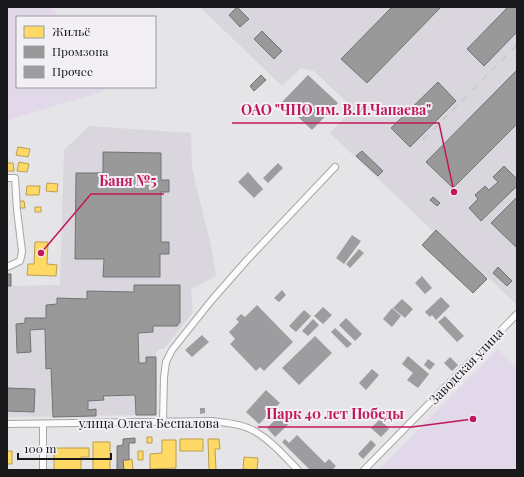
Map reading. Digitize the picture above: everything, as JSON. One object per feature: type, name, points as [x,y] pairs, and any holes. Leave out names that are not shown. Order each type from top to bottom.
[{"type":"street","points":[[163,421],[164,377],[166,362],[172,350],[211,301],[247,260],[335,167]]},
{"type":"street","points":[[7,178],[15,178],[22,251],[20,261],[7,267]]},
{"type":"street","name":"Заводская улица","points":[[364,470],[517,314]]},
{"type":"street","name":"улица Олега Беспалова","points":[[7,424],[163,421],[211,421],[229,423],[256,432],[271,443],[298,470]]},
{"type":"street","points":[[43,424],[43,470]]},
{"type":"shaded area","points":[[7,7],[50,7],[59,16],[16,16],[16,88],[106,88],[104,91],[7,120]]},
{"type":"shaded area","points":[[200,7],[517,7],[517,305],[488,277],[473,293],[422,245],[434,232],[330,133],[353,108],[314,71],[301,68],[282,86]]},
{"type":"shaded area","points":[[89,126],[191,133],[192,168],[211,246],[216,276],[191,289],[193,312],[164,349],[159,349],[156,353],[156,415],[7,417],[7,286],[60,285],[64,150]]},
{"type":"shaded area","points":[[498,349],[517,368],[517,470],[378,470]]},
{"type":"building: Жильё","points":[[18,147],[30,149],[28,157],[16,155]]},
{"type":"building: Жильё","points":[[19,162],[29,164],[27,172],[17,171]]},
{"type":"building: Жильё","points":[[7,163],[13,163],[14,171],[7,171]]},
{"type":"building: Жильё","points":[[47,183],[58,184],[57,192],[46,191]]},
{"type":"building: Жильё","points":[[27,186],[40,186],[39,195],[26,195]]},
{"type":"building: Жильё","points":[[18,201],[24,201],[25,208],[19,208]]},
{"type":"building: Жильё","points":[[35,207],[41,207],[41,212],[35,212]]},
{"type":"building: Жильё","points":[[35,242],[48,242],[47,264],[57,265],[56,276],[27,275],[28,264],[34,264]]},
{"type":"building: Жильё","points":[[147,437],[152,437],[152,443],[147,443]]},
{"type":"building: Жильё","points":[[180,439],[203,439],[203,451],[180,451]]},
{"type":"building: Жильё","points":[[208,439],[219,439],[220,449],[215,449],[216,470],[209,470]]},
{"type":"building: Жильё","points":[[162,440],[176,440],[176,468],[150,469],[150,454],[162,453]]},
{"type":"building: Жильё","points":[[93,442],[110,442],[110,470],[93,470]]},
{"type":"building: Жильё","points":[[54,448],[89,448],[89,457],[81,457],[81,470],[54,470]]},
{"type":"building: Жильё","points":[[7,451],[12,451],[12,464],[7,464]]},
{"type":"building: Жильё","points":[[138,451],[143,451],[143,460],[138,460]]},
{"type":"building: Жильё","points":[[244,457],[258,458],[257,470],[243,469]]},
{"type":"building: Жильё","points":[[132,459],[133,470],[124,470],[123,460]]},
{"type":"building: Промзона","points":[[237,7],[249,19],[240,27],[229,15]]},
{"type":"building: Промзона","points":[[392,7],[441,7],[367,83],[341,59]]},
{"type":"building: Промзона","points":[[508,7],[517,7],[517,32],[484,66],[467,49]]},
{"type":"building: Промзона","points":[[262,31],[282,51],[274,59],[254,39]]},
{"type":"building: Промзона","points":[[517,70],[517,124],[453,188],[426,162]]},
{"type":"building: Промзона","points":[[261,75],[266,80],[254,91],[250,86]]},
{"type":"building: Промзона","points":[[438,82],[456,101],[410,147],[391,128]]},
{"type":"building: Промзона","points":[[362,151],[383,171],[378,176],[356,156]]},
{"type":"building: Промзона","points":[[103,152],[161,153],[161,180],[169,180],[169,192],[161,192],[161,242],[169,242],[169,254],[160,254],[160,277],[103,277],[104,259],[75,259],[76,173],[103,173]]},
{"type":"building: Промзона","points":[[504,166],[517,179],[517,186],[481,221],[469,208],[478,199],[475,195],[485,186],[489,190],[498,182],[493,177]]},
{"type":"building: Промзона","points":[[433,197],[440,203],[437,206],[430,200]]},
{"type":"building: Промзона","points":[[517,197],[517,248],[491,223]]},
{"type":"building: Промзона","points":[[436,230],[487,279],[473,293],[422,245]]},
{"type":"building: Промзона","points":[[498,267],[512,281],[507,286],[493,273]]},
{"type":"building: Промзона","points":[[7,274],[11,274],[11,286],[7,286]]},
{"type":"building: Промзона","points":[[134,285],[180,285],[180,322],[177,326],[153,326],[153,332],[138,333],[139,363],[146,363],[146,357],[156,357],[156,415],[136,415],[135,395],[103,396],[104,400],[88,401],[88,410],[96,409],[96,416],[53,417],[51,368],[46,369],[45,329],[30,330],[31,352],[17,353],[16,324],[25,323],[25,318],[46,318],[46,305],[57,304],[57,298],[87,299],[87,291],[134,292]]},
{"type":"building: Промзона","points":[[7,388],[35,389],[34,412],[7,411]]},
{"type":"building: Промзона","points":[[135,438],[135,443],[129,443],[129,460],[123,460],[124,470],[117,470],[117,446],[123,445],[123,439]]},
{"type":"building: Прочее","points":[[308,75],[338,103],[312,130],[282,102]]},
{"type":"building: Прочее","points":[[278,163],[283,168],[268,183],[263,178]]},
{"type":"building: Прочее","points":[[248,172],[263,189],[254,198],[238,182]]},
{"type":"building: Прочее","points":[[352,235],[361,241],[344,264],[336,258]]},
{"type":"building: Прочее","points":[[359,249],[364,253],[350,268],[346,264]]},
{"type":"building: Прочее","points":[[422,276],[432,288],[425,294],[415,283]]},
{"type":"building: Прочее","points":[[282,290],[286,295],[279,302],[274,298]]},
{"type":"building: Прочее","points":[[441,297],[450,306],[436,320],[432,315],[430,317],[425,312]]},
{"type":"building: Прочее","points":[[402,299],[413,309],[405,318],[393,308]]},
{"type":"building: Прочее","points":[[257,305],[293,342],[264,371],[260,367],[256,371],[230,344],[235,339],[229,332],[239,322],[236,319],[241,314],[245,317]]},
{"type":"building: Прочее","points":[[323,307],[332,315],[323,324],[314,316]]},
{"type":"building: Прочее","points":[[392,308],[401,316],[392,327],[383,319]]},
{"type":"building: Прочее","points":[[304,310],[311,316],[296,332],[289,326]]},
{"type":"building: Прочее","points":[[445,316],[464,336],[457,342],[438,322]]},
{"type":"building: Прочее","points":[[346,318],[362,334],[355,341],[339,325]]},
{"type":"building: Прочее","points":[[313,319],[319,325],[308,336],[302,331]]},
{"type":"building: Прочее","points":[[335,328],[352,344],[347,348],[331,332]]},
{"type":"building: Прочее","points":[[202,335],[209,342],[192,357],[185,350]]},
{"type":"building: Прочее","points":[[315,336],[332,353],[299,385],[282,368]]},
{"type":"building: Прочее","points":[[408,356],[429,374],[418,388],[407,380],[413,373],[402,364]]},
{"type":"building: Прочее","points":[[450,357],[458,365],[452,371],[444,363]]},
{"type":"building: Прочее","points":[[428,359],[435,364],[430,370],[424,365]]},
{"type":"building: Прочее","points":[[372,369],[379,375],[366,390],[359,383]]},
{"type":"building: Прочее","points":[[266,390],[280,403],[259,424],[246,412]]},
{"type":"building: Прочее","points":[[200,408],[205,408],[205,413],[200,414]]},
{"type":"building: Прочее","points":[[283,412],[292,421],[275,437],[267,428]]},
{"type":"building: Прочее","points":[[380,419],[389,429],[381,437],[371,428]]},
{"type":"building: Прочее","points":[[297,435],[325,463],[329,459],[336,466],[332,470],[310,470],[282,442],[285,439],[289,443]]},
{"type":"building: Прочее","points":[[371,440],[376,445],[363,459],[358,454]]},
{"type":"railway","points":[[423,140],[517,45]]},
{"type":"place","name":"ОАО \"ЧПО им. В.И.Чапаева\"","points":[[454,192]]},
{"type":"place","name":"Баня №5","points":[[41,253]]},
{"type":"place","name":"Парк 40 лет Победы","points":[[473,419]]}]
